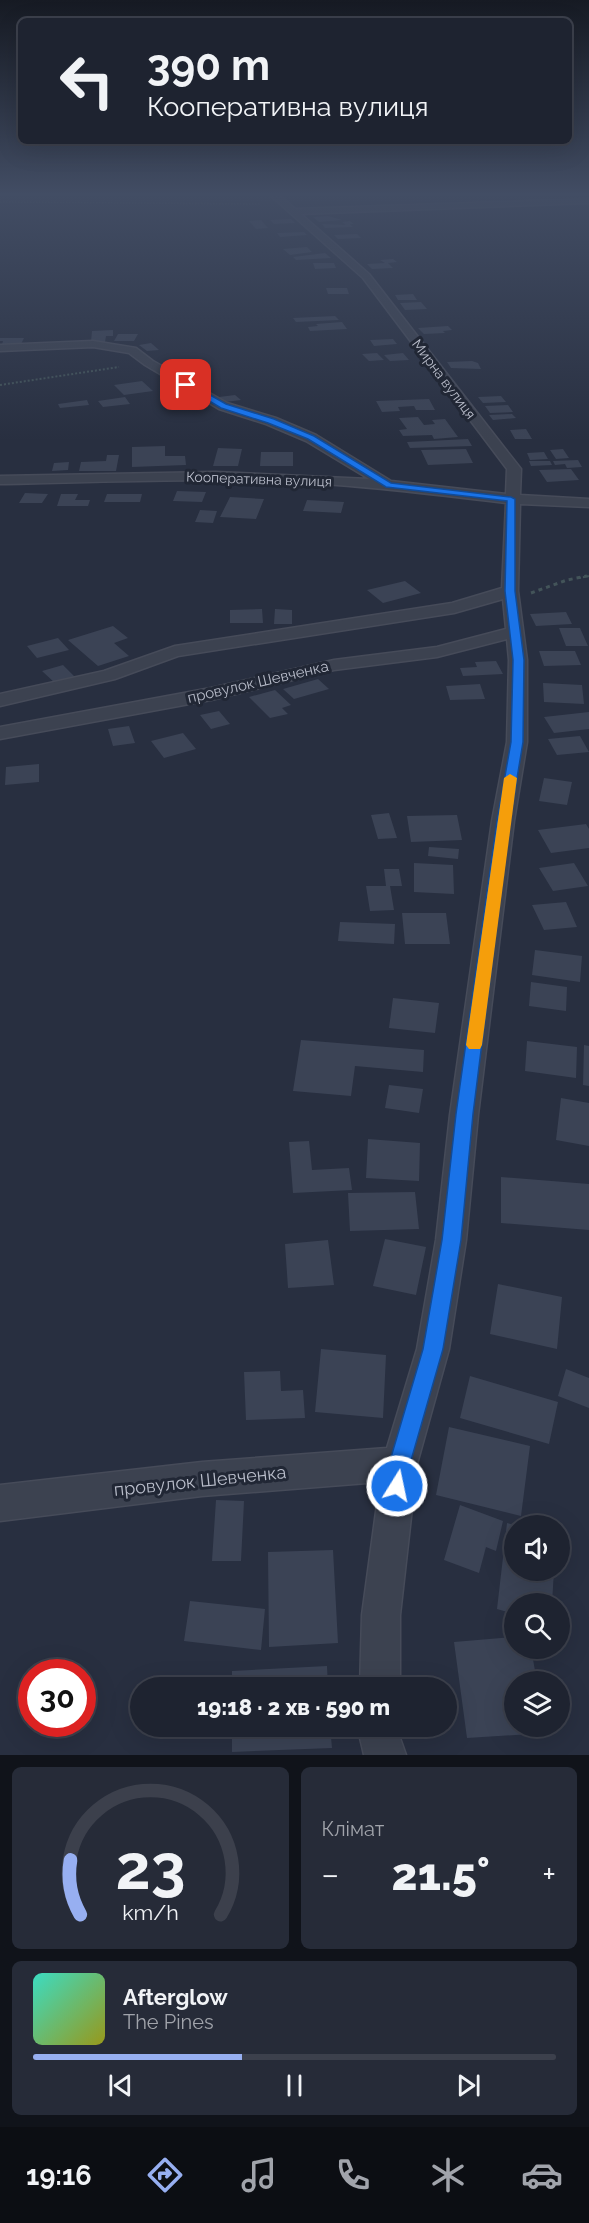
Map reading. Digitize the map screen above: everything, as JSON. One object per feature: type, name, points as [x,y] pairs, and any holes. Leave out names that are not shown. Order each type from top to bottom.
[{"type":"street","name":"Мирна вулиця","points":[[367,277],[514,469],[511,499],[511,598],[518,660],[517,742],[503,821],[464,1114],[451,1240],[433,1349],[400,1464],[381,1615],[380,1677]]},
{"type":"street","points":[[0,348],[113,345],[132,350],[223,406],[271,421],[311,438],[389,485]]},
{"type":"street","name":"Кооперативна вулиця","points":[[0,480],[215,476],[389,485],[511,499],[589,503]]},
{"type":"street","points":[[0,700],[109,675],[175,651],[511,598]]},
{"type":"street","name":"провулок Шевченка","points":[[0,733],[212,694],[334,665],[437,652],[515,632]]},
{"type":"street","name":"провулок Шевченка","points":[[0,1503],[202,1479],[400,1464]]},
{"type":"street","points":[[380,1737],[385,1755]]},
{"type":"path","points":[[0,385],[150,363]]},
{"type":"path","points":[[511,598],[589,576]]},
{"type":"building","points":[[326,288],[347,288],[349,294],[328,294]]},
{"type":"building","points":[[413,294],[417,300],[398,300],[395,295]]},
{"type":"building","points":[[421,302],[427,309],[405,310],[400,303]]},
{"type":"building","points":[[335,316],[339,320],[296,322],[293,318]]},
{"type":"building","points":[[342,322],[347,329],[310,331],[308,327],[318,326],[316,324]]},
{"type":"building","points":[[448,326],[452,330],[443,331],[445,333],[424,334],[418,328]]},
{"type":"building","points":[[113,330],[113,336],[106,336],[105,342],[91,342],[92,331]]},
{"type":"building","points":[[118,334],[138,334],[134,341],[114,341]]},
{"type":"building","points":[[0,338],[24,338],[21,344],[2,345],[3,341],[0,341]]},
{"type":"building","points":[[393,339],[397,344],[374,346],[370,340]]},
{"type":"building","points":[[151,343],[159,350],[147,351],[139,345]]},
{"type":"building","points":[[377,353],[384,360],[369,361],[362,354]]},
{"type":"building","points":[[403,353],[409,360],[390,361],[384,355]]},
{"type":"building","points":[[472,361],[478,363],[481,369],[451,368],[447,362]]},
{"type":"building","points":[[142,381],[153,391],[124,395],[114,385]]},
{"type":"building","points":[[235,395],[241,400],[225,402],[219,397]]},
{"type":"building","points":[[501,396],[506,402],[483,403],[478,397]]},
{"type":"building","points":[[125,397],[130,404],[103,407],[98,401]]},
{"type":"building","points":[[429,399],[435,410],[416,410],[414,406],[398,407],[400,411],[382,412],[376,401]]},
{"type":"building","points":[[87,400],[89,405],[60,408],[58,404]]},
{"type":"building","points":[[508,405],[513,412],[490,413],[485,406]]},
{"type":"building","points":[[512,414],[516,418],[493,420],[489,415]]},
{"type":"building","points":[[418,417],[424,425],[435,424],[432,420],[445,419],[458,437],[434,439],[432,435],[403,436],[399,430],[407,429],[399,418]]},
{"type":"building","points":[[526,429],[532,439],[515,439],[510,430]]},
{"type":"building","points":[[468,439],[472,446],[410,448],[407,442]]},
{"type":"building","points":[[165,446],[165,456],[185,456],[186,465],[132,467],[132,447]]},
{"type":"building","points":[[218,448],[242,449],[238,466],[213,466]]},
{"type":"building","points":[[466,449],[473,463],[428,465],[421,450]]},
{"type":"building","points":[[563,449],[569,458],[556,459],[550,450]]},
{"type":"building","points":[[261,452],[293,452],[293,466],[260,466]]},
{"type":"building","points":[[544,452],[548,459],[530,460],[527,453]]},
{"type":"building","points":[[107,455],[119,455],[116,471],[79,471],[81,462],[106,461]]},
{"type":"building","points":[[578,460],[582,467],[567,468],[565,464],[555,465],[553,461]]},
{"type":"building","points":[[529,461],[550,461],[552,465],[531,466]]},
{"type":"building","points":[[69,462],[68,470],[52,471],[54,463]]},
{"type":"building","points":[[571,469],[579,480],[547,482],[539,470]]},
{"type":"building","points":[[177,491],[206,492],[202,502],[173,501]]},
{"type":"building","points":[[25,493],[48,494],[42,503],[19,503]]},
{"type":"building","points":[[61,494],[78,494],[75,500],[90,500],[88,506],[57,506]]},
{"type":"building","points":[[107,494],[142,494],[140,502],[104,502]]},
{"type":"building","points":[[230,497],[264,499],[256,519],[220,517]]},
{"type":"building","points":[[307,500],[344,502],[341,513],[303,511]]},
{"type":"building","points":[[200,510],[217,511],[213,523],[195,522]]},
{"type":"building","points":[[405,581],[421,593],[383,603],[367,590]]},
{"type":"building","points":[[262,609],[263,623],[230,623],[230,610]]},
{"type":"building","points":[[275,609],[292,610],[292,624],[274,624]]},
{"type":"building","points":[[566,612],[572,624],[536,626],[530,614]]},
{"type":"building","points":[[113,626],[128,638],[114,643],[129,656],[98,666],[68,640]]},
{"type":"building","points":[[559,628],[580,628],[588,646],[566,646]]},
{"type":"building","points":[[58,638],[69,650],[37,658],[27,646]]},
{"type":"building","points":[[539,651],[575,651],[581,665],[544,666]]},
{"type":"building","points":[[496,661],[503,674],[463,676],[460,668],[477,667],[475,662]]},
{"type":"building","points":[[63,665],[75,677],[55,683],[42,671]]},
{"type":"building","points":[[318,679],[329,689],[294,699],[283,689]]},
{"type":"building","points":[[543,683],[582,685],[584,704],[544,702]]},
{"type":"building","points":[[480,684],[485,699],[450,700],[446,686]]},
{"type":"building","points":[[275,690],[291,705],[282,708],[288,714],[270,718],[249,697]]},
{"type":"building","points":[[219,711],[230,724],[211,729],[200,715]]},
{"type":"building","points":[[589,712],[589,729],[554,733],[544,717]]},
{"type":"building","points":[[129,726],[135,743],[113,746],[108,729]]},
{"type":"building","points":[[183,733],[196,749],[164,758],[151,741]]},
{"type":"building","points":[[580,736],[589,752],[557,755],[548,739]]},
{"type":"building","points":[[39,764],[39,782],[5,785],[6,767]]},
{"type":"building","points":[[544,778],[572,782],[567,805],[539,801]]},
{"type":"building","points":[[389,813],[397,838],[378,839],[371,815]]},
{"type":"building","points":[[457,815],[462,840],[411,842],[407,816]]},
{"type":"building","points":[[586,824],[589,829],[589,848],[551,853],[538,830]]},
{"type":"building","points":[[429,847],[459,849],[458,859],[428,856]]},
{"type":"building","points":[[414,863],[453,865],[454,894],[414,892]]},
{"type":"building","points":[[574,863],[588,886],[553,891],[539,868]]},
{"type":"building","points":[[384,869],[399,869],[402,886],[390,886],[394,910],[370,911],[366,886],[386,886]]},
{"type":"building","points":[[566,902],[577,927],[544,930],[532,905]]},
{"type":"building","points":[[402,913],[446,913],[450,944],[405,944]]},
{"type":"building","points":[[340,922],[395,924],[394,944],[338,941]]},
{"type":"building","points":[[535,950],[582,956],[580,982],[532,975]]},
{"type":"building","points":[[531,982],[567,987],[566,1011],[529,1006]]},
{"type":"building","points":[[393,998],[439,1003],[435,1033],[389,1028]]},
{"type":"building","points":[[301,1040],[424,1050],[423,1072],[355,1066],[351,1096],[293,1091]]},
{"type":"building","points":[[527,1041],[577,1047],[576,1078],[525,1071]]},
{"type":"building","points":[[584,1045],[589,1046],[589,1086],[583,1085]]},
{"type":"building","points":[[389,1085],[423,1089],[419,1113],[385,1108]]},
{"type":"building","points":[[561,1098],[589,1103],[589,1146],[556,1140]]},
{"type":"building","points":[[368,1139],[420,1143],[419,1181],[366,1178]]},
{"type":"building","points":[[309,1141],[312,1170],[349,1168],[352,1190],[293,1193],[289,1142]]},
{"type":"building","points":[[501,1177],[589,1184],[589,1230],[501,1223]]},
{"type":"building","points":[[415,1192],[419,1229],[350,1231],[348,1193]]},
{"type":"building","points":[[385,1239],[426,1247],[416,1295],[373,1286]]},
{"type":"building","points":[[328,1240],[334,1285],[288,1288],[285,1244]]},
{"type":"building","points":[[498,1284],[562,1297],[557,1349],[490,1334]]},
{"type":"building","points":[[321,1349],[386,1355],[383,1418],[315,1412]]},
{"type":"building","points":[[566,1369],[589,1378],[589,1408],[558,1396]]},
{"type":"building","points":[[280,1371],[281,1391],[303,1390],[305,1418],[246,1420],[244,1372]]},
{"type":"building","points":[[470,1376],[558,1402],[549,1444],[460,1418]]},
{"type":"building","points":[[449,1427],[530,1446],[521,1515],[436,1495]]},
{"type":"building","points":[[216,1500],[244,1501],[241,1561],[212,1561]]},
{"type":"building","points":[[460,1505],[503,1521],[496,1551],[486,1547],[479,1573],[444,1560]]},
{"type":"building","points":[[504,1549],[504,1581],[553,1581],[553,1593],[504,1593],[504,1611],[497,1609]]},
{"type":"building","points":[[333,1550],[338,1643],[269,1647],[268,1552]]},
{"type":"building","points":[[190,1601],[265,1609],[261,1650],[184,1641]]},
{"type":"building","points":[[504,1638],[504,1659],[533,1659],[535,1671],[504,1671],[504,1736],[467,1738],[454,1642]]},
{"type":"building","points":[[327,1666],[328,1677],[232,1677],[232,1671]]},
{"type":"building","points":[[232,1737],[331,1737],[332,1748],[232,1752]]},
{"type":"slow traffic","points":[[474,1045],[510,778]]},
{"type":"route","points":[[186,385],[223,406],[271,421],[311,438],[389,485],[511,499],[510,591],[518,660],[517,742],[503,821],[483,985],[464,1114],[451,1240],[433,1349],[400,1464],[397,1486]]}]
